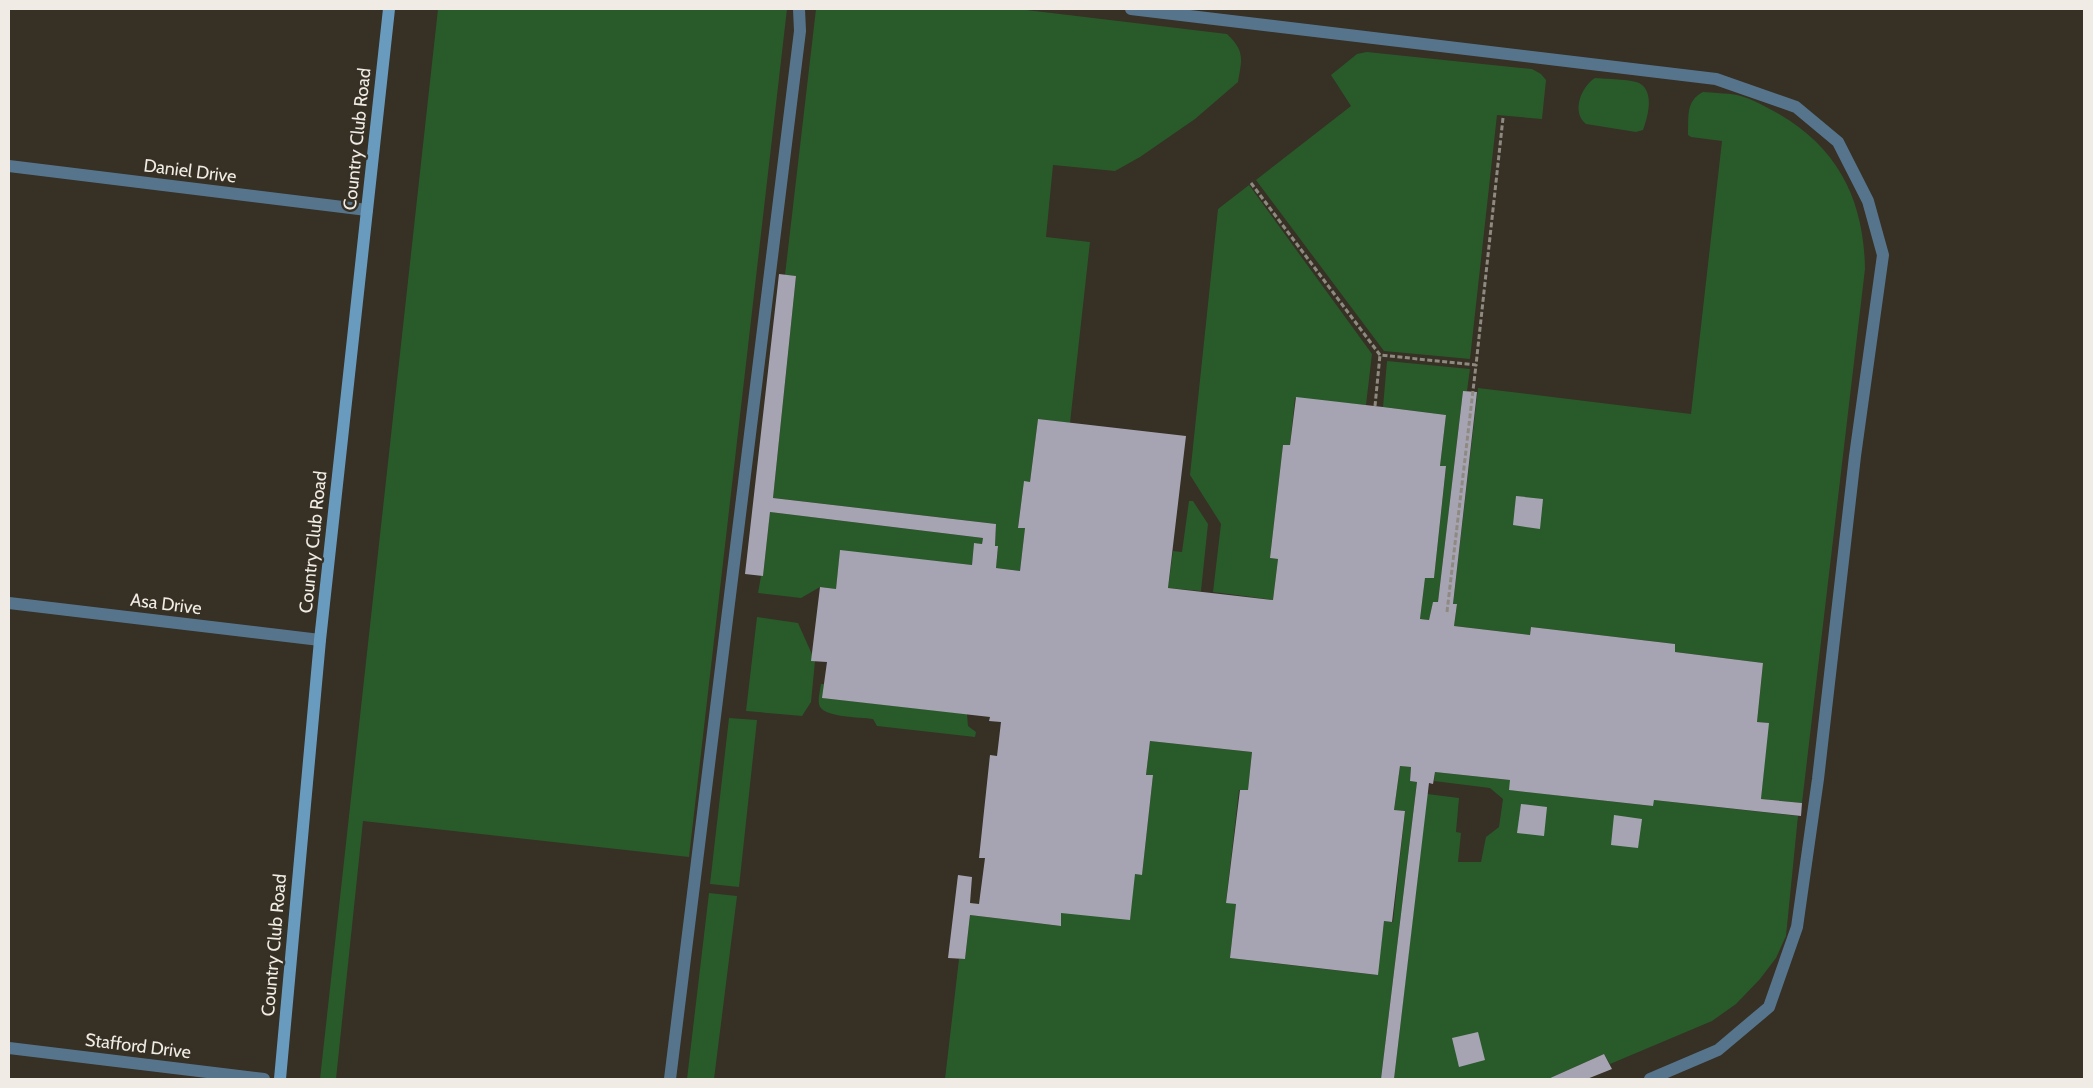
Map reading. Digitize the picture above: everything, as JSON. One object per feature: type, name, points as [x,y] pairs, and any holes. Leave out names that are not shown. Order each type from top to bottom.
[{"type":"street","name":"Country Club Road","points":[[280,1079],[320,640],[389,9]]},
{"type":"street","points":[[670,1079],[799,41],[799,9]]},
{"type":"street","points":[[1131,9],[1716,78],[1796,108],[1838,142],[1868,200],[1883,255],[1855,456],[1818,779],[1797,927],[1769,1007],[1718,1050],[1650,1079]]},
{"type":"street","name":"Daniel Drive","points":[[9,166],[367,210]]},
{"type":"street","name":"Asa Drive","points":[[9,603],[320,640]]},
{"type":"street","name":"Stafford Drive","points":[[9,1048],[264,1079]]},
{"type":"path","points":[[1447,612],[1504,118]]},
{"type":"path","points":[[1252,183],[1380,355],[1375,406]]},
{"type":"path","points":[[1380,355],[1476,365]]},
{"type":"green space","points":[[438,9],[787,9],[689,857],[363,821],[336,1079],[320,1079]]},
{"type":"green space","points":[[816,9],[1018,9],[1227,34],[1237,45],[1241,56],[1238,82],[1195,119],[1140,157],[1115,171],[1053,165],[1046,237],[1090,242],[1070,423],[1038,419],[1030,482],[1024,482],[1018,527],[1025,528],[1020,571],[996,568],[998,547],[995,546],[996,524],[773,498],[796,276],[785,275]]},
{"type":"green space","points":[[1367,52],[1532,69],[1541,74],[1546,80],[1542,119],[1497,115],[1470,359],[1384,351],[1256,180],[1351,106],[1331,75],[1357,54]]},
{"type":"green space","points":[[1595,78],[1630,81],[1639,83],[1644,87],[1649,98],[1649,105],[1643,130],[1636,132],[1586,124],[1579,113],[1580,100],[1586,87]]},
{"type":"green space","points":[[1703,92],[1737,95],[1753,100],[1800,128],[1818,143],[1832,160],[1844,179],[1860,221],[1865,269],[1802,803],[1761,799],[1768,723],[1757,722],[1763,663],[1675,652],[1675,644],[1531,627],[1530,635],[1454,626],[1457,605],[1453,604],[1478,388],[1691,414],[1722,141],[1688,135],[1689,110],[1693,100]]},
{"type":"green space","points":[[1249,185],[1372,354],[1366,405],[1295,398],[1290,445],[1283,445],[1270,558],[1278,559],[1273,600],[1213,592],[1221,524],[1190,475],[1218,209]]},
{"type":"green space","points":[[1387,361],[1470,369],[1467,391],[1463,391],[1438,602],[1433,603],[1429,620],[1420,619],[1425,578],[1434,578],[1446,467],[1440,466],[1446,415],[1383,407]]},
{"type":"green space","points":[[1189,501],[1193,501],[1208,524],[1201,591],[1168,588],[1173,551],[1182,552]]},
{"type":"green space","points":[[770,512],[983,538],[982,544],[974,543],[972,565],[840,551],[836,589],[820,587],[801,598],[758,593],[761,576],[763,576]]},
{"type":"green space","points":[[757,617],[798,623],[815,661],[811,702],[802,716],[746,711]]},
{"type":"green space","points":[[821,684],[824,684],[823,698],[967,714],[968,726],[976,732],[975,737],[877,726],[873,719],[842,716],[827,712],[821,709],[819,704]]},
{"type":"green space","points":[[729,718],[757,720],[739,887],[710,884]]},
{"type":"green space","points":[[1150,741],[1252,752],[1248,790],[1239,790],[1226,902],[1236,904],[1230,958],[1377,975],[1384,921],[1393,922],[1405,811],[1394,810],[1400,766],[1411,767],[1410,781],[1417,782],[1381,1079],[945,1079],[959,959],[965,959],[970,915],[1060,926],[1061,913],[1135,874],[1142,875],[1153,775],[1146,775]]},
{"type":"green space","points":[[1435,772],[1510,780],[1510,790],[1652,806],[1654,800],[1798,816],[1786,936],[1776,958],[1760,979],[1736,1004],[1712,1021],[1610,1064],[1604,1054],[1548,1079],[1394,1079],[1427,794],[1459,798],[1456,832],[1461,833],[1458,862],[1481,862],[1486,837],[1499,827],[1503,799],[1490,788],[1434,781]]},
{"type":"green space","points":[[709,893],[737,896],[714,1079],[687,1079]]},
{"type":"building","points":[[779,274],[796,276],[773,498],[996,524],[995,546],[998,546],[996,568],[1020,571],[1025,528],[1018,528],[1024,481],[1030,482],[1038,419],[1186,436],[1168,588],[1273,600],[1278,559],[1270,558],[1283,445],[1290,445],[1296,397],[1383,407],[1446,415],[1440,466],[1446,466],[1434,578],[1425,578],[1420,619],[1429,620],[1433,602],[1438,602],[1463,391],[1477,392],[1453,604],[1457,604],[1454,626],[1530,635],[1531,627],[1675,644],[1675,652],[1763,663],[1757,722],[1769,723],[1761,799],[1802,803],[1801,816],[1654,800],[1653,806],[1509,790],[1510,780],[1435,772],[1433,784],[1429,783],[1394,1079],[1381,1079],[1417,782],[1410,781],[1411,767],[1400,766],[1394,810],[1405,811],[1392,922],[1384,921],[1378,975],[1230,958],[1236,904],[1226,903],[1240,790],[1248,790],[1252,752],[1150,741],[1146,775],[1153,775],[1142,875],[1135,874],[1130,920],[1061,913],[1061,926],[970,915],[965,959],[948,958],[958,875],[972,877],[970,903],[979,904],[985,858],[979,858],[990,755],[997,756],[1001,722],[989,721],[990,717],[822,698],[827,662],[811,661],[820,587],[836,589],[840,550],[972,565],[974,543],[982,544],[983,538],[770,512],[763,576],[745,574]]},
{"type":"building","points":[[1516,496],[1543,499],[1540,529],[1513,525]]},
{"type":"building","points":[[1521,804],[1547,807],[1544,836],[1517,833]]},
{"type":"building","points":[[1614,815],[1642,819],[1638,848],[1611,845]]},
{"type":"building","points":[[1478,1032],[1485,1060],[1459,1067],[1452,1038]]},
{"type":"building","points":[[1604,1054],[1612,1069],[1587,1079],[1548,1079]]}]
